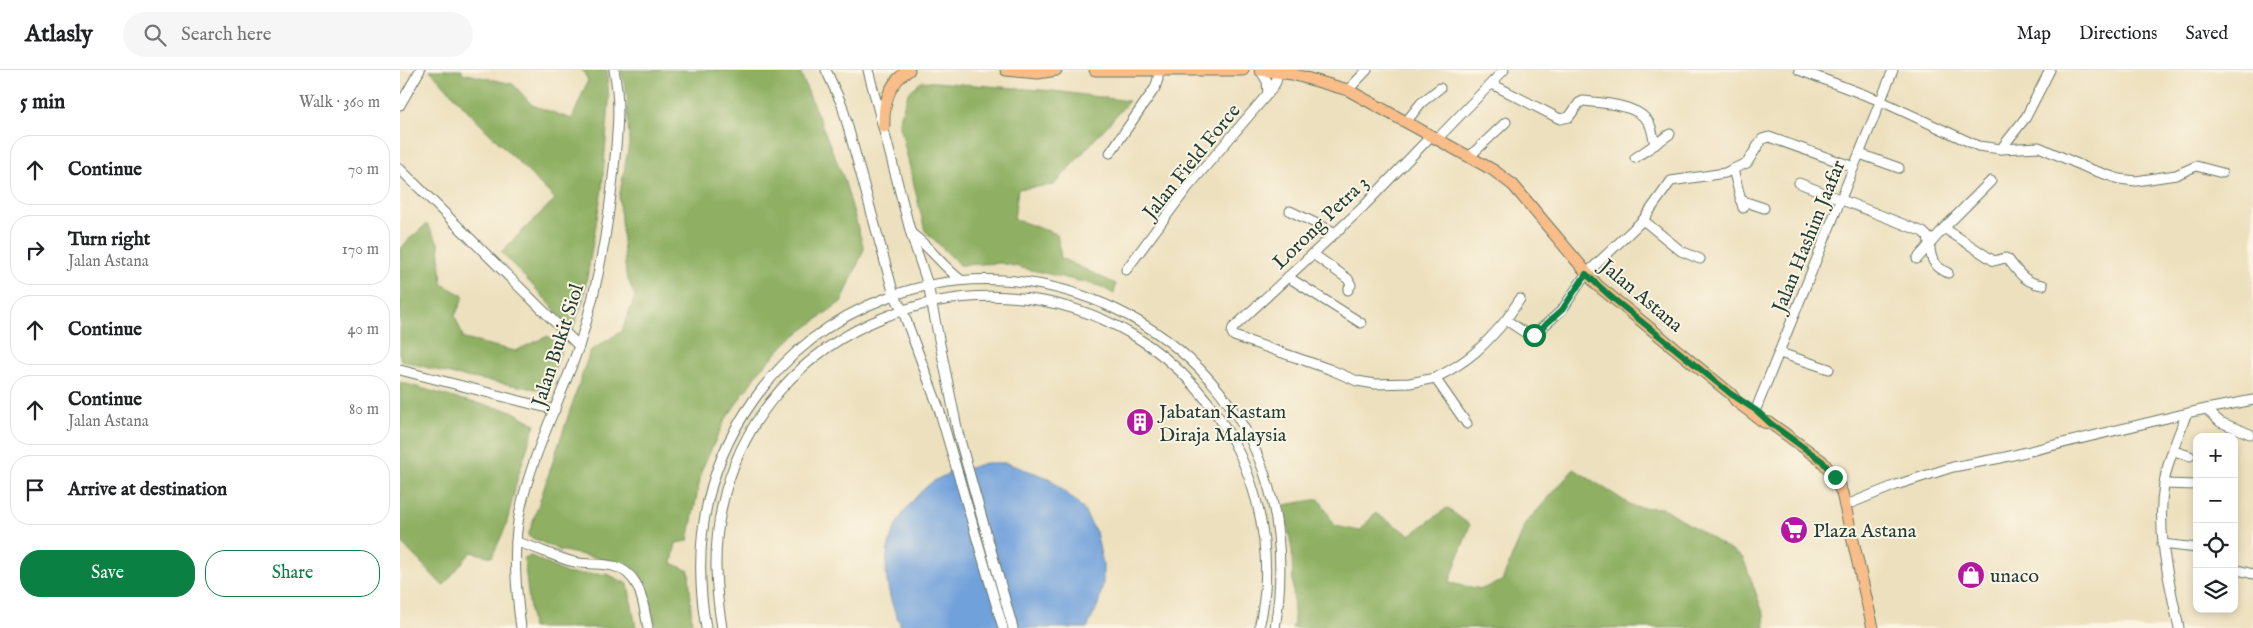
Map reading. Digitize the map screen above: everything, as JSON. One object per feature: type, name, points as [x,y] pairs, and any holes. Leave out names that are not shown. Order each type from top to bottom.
[{"type":"main road","points":[[884,127],[883,108],[886,100],[895,81],[909,70]]},
{"type":"main road","points":[[1006,70],[1038,73],[1056,70]]},
{"type":"main road","points":[[1095,70],[1244,70]]},
{"type":"main road","name":"Jalan Astana","points":[[1260,70],[1278,72],[1348,90],[1470,156],[1513,185],[1586,274],[1610,296],[1755,413]]},
{"type":"main road","points":[[1755,413],[1764,422],[1770,423],[1830,468],[1838,485],[1844,506],[1873,628]]},
{"type":"street","points":[[400,105],[420,70]]},
{"type":"street","name":"Jalan Bukit Siol","points":[[521,628],[516,573],[516,542],[520,512],[527,482],[579,346],[597,283],[609,224],[618,133],[618,97],[614,70]]},
{"type":"street","points":[[826,70],[842,106],[894,294],[902,309],[939,409],[1003,628]]},
{"type":"street","points":[[868,70],[911,234],[928,285],[958,433],[1012,628]]},
{"type":"street","points":[[1260,70],[1267,82],[1268,94]]},
{"type":"street","points":[[1348,90],[1367,70]]},
{"type":"street","name":"Lorong Petra 3","points":[[1435,378],[1410,383],[1376,384],[1357,381],[1329,368],[1234,336],[1232,333],[1234,328],[1492,84],[1504,70]]},
{"type":"street","points":[[1799,70],[1881,101],[1946,130],[1956,138],[1970,143],[2001,149],[2039,147],[2119,179],[2136,181],[2176,175],[2196,166],[2222,173]]},
{"type":"street","name":"Jalan Hashim Jaafar","points":[[1755,413],[1893,70]]},
{"type":"street","points":[[2001,149],[2026,117],[2050,70]]},
{"type":"street","points":[[1110,152],[1155,88],[1158,71]]},
{"type":"street","name":"Jalan Field Force","points":[[1126,270],[1188,187],[1268,94],[1276,82],[1278,72]]},
{"type":"street","points":[[1492,84],[1560,119],[1569,117],[1579,103],[1583,101],[1612,104],[1629,110],[1648,119],[1656,145]]},
{"type":"street","points":[[1406,122],[1422,103],[1440,88]]},
{"type":"street","points":[[1470,156],[1506,122]]},
{"type":"street","points":[[1635,158],[1670,134]]},
{"type":"street","points":[[1506,320],[1527,334],[1534,335],[1562,310],[1586,274],[1643,220],[1671,181],[1725,173],[1747,163],[1762,139],[1769,138],[1854,167]]},
{"type":"street","points":[[1860,154],[1899,168]]},
{"type":"street","points":[[400,169],[579,346]]},
{"type":"street","points":[[1733,169],[1742,204],[1764,208]]},
{"type":"street","points":[[1917,259],[1944,228],[1991,181]]},
{"type":"street","points":[[1800,183],[1923,232],[1928,237],[1931,259],[1938,268],[1948,273]]},
{"type":"street","points":[[1290,212],[1336,233]]},
{"type":"street","points":[[1643,220],[1681,251],[1700,259]]},
{"type":"street","points":[[1944,228],[1994,261],[2005,258],[2025,280],[2032,284],[2043,285]]},
{"type":"street","points":[[911,234],[923,242],[950,272],[961,280]]},
{"type":"street","points":[[1313,254],[1348,279],[1351,285],[1348,290]]},
{"type":"street","points":[[1288,277],[1361,323]]},
{"type":"street","points":[[706,628],[701,597],[700,569],[703,522],[711,485],[724,450],[742,417],[763,386],[807,342],[859,309],[894,294],[928,285],[961,280],[1022,281],[1066,290],[1109,304],[1146,324],[1180,350],[1210,380],[1235,413],[1248,436],[1268,482],[1274,506],[1281,560],[1280,596],[1275,628]]},
{"type":"street","points":[[722,628],[716,596],[715,565],[717,534],[723,504],[732,474],[744,446],[759,419],[777,394],[816,356],[847,334],[874,320],[902,309],[931,301],[980,295],[1029,298],[1078,310],[1122,329],[1161,355],[1180,371],[1206,400],[1236,447],[1252,484],[1264,542],[1264,596],[1259,628]]},
{"type":"street","points":[[1467,424],[1435,378],[1455,368],[1480,350],[1506,320],[1520,299]]},
{"type":"street","points":[[1780,353],[1829,368]]},
{"type":"street","points":[[400,370],[555,410]]},
{"type":"street","points":[[1844,506],[1896,485],[1953,467],[2001,458],[2206,409],[2253,400]]},
{"type":"street","points":[[2206,409],[2220,422],[2250,434]]},
{"type":"street","points":[[2178,628],[2162,544],[2164,484],[2186,415]]},
{"type":"street","points":[[2174,451],[2190,456]]},
{"type":"street","points":[[2164,484],[2193,485]]},
{"type":"street","points":[[516,542],[548,552],[562,559],[579,563],[612,566],[628,572],[638,586],[648,628]]},
{"type":"street","points":[[2162,544],[2193,548]]},
{"type":"street","points":[[2238,571],[2253,574]]},
{"type":"green space","points":[[430,70],[462,70],[462,73],[513,84],[532,105],[572,119],[588,80],[582,70],[607,70],[609,103],[602,189],[583,301],[572,331],[551,305],[501,252],[555,199],[480,124]]},
{"type":"green space","points":[[621,70],[799,70],[844,179],[864,249],[842,301],[788,341],[760,370],[725,420],[702,469],[688,541],[676,543],[672,563],[689,571],[692,628],[656,628],[645,581],[607,560],[559,550],[528,536],[590,351],[622,331],[635,296],[626,275],[619,198],[629,144],[627,95]]},
{"type":"green space","points":[[922,81],[1054,91],[1129,101],[1054,185],[1018,189],[1014,219],[1057,234],[1061,258],[1116,284],[1114,294],[1100,286],[1001,263],[960,265],[925,231],[899,122],[908,93]]},
{"type":"green space","points":[[427,224],[439,244],[442,284],[464,296],[455,316],[464,339],[515,351],[548,336],[562,348],[547,391],[454,375],[400,360],[400,250],[408,240]]},
{"type":"green space","points":[[400,382],[458,399],[512,411],[535,424],[518,476],[506,526],[492,557],[471,552],[443,586],[400,541]]},
{"type":"green space","points":[[1574,469],[1634,507],[1663,508],[1743,558],[1764,615],[1765,628],[1292,628],[1294,622],[1292,551],[1284,505],[1319,499],[1335,526],[1360,531],[1375,513],[1410,535],[1447,508],[1470,525],[1449,583],[1482,589],[1502,581],[1526,523]]},
{"type":"green space","points":[[531,556],[568,574],[607,574],[628,584],[636,628],[532,628],[524,558]]},
{"type":"water","points":[[985,463],[1006,463],[1049,478],[1081,506],[1096,532],[1103,564],[1103,584],[1098,605],[1087,628],[902,628],[890,597],[886,567],[891,537],[898,523],[916,497],[934,481],[952,473]]},
{"type":"place","name":"Jabatan Kastam Diraja Malaysia","points":[[1140,422]]},
{"type":"place","name":"Plaza Astana","points":[[1794,530]]},
{"type":"place","name":"unaco","points":[[1971,575]]},
{"type":"route","points":[[1534,335],[1562,310],[1586,274],[1610,296],[1692,360],[1731,394],[1757,411],[1770,423],[1822,461],[1830,468],[1835,477]]}]
